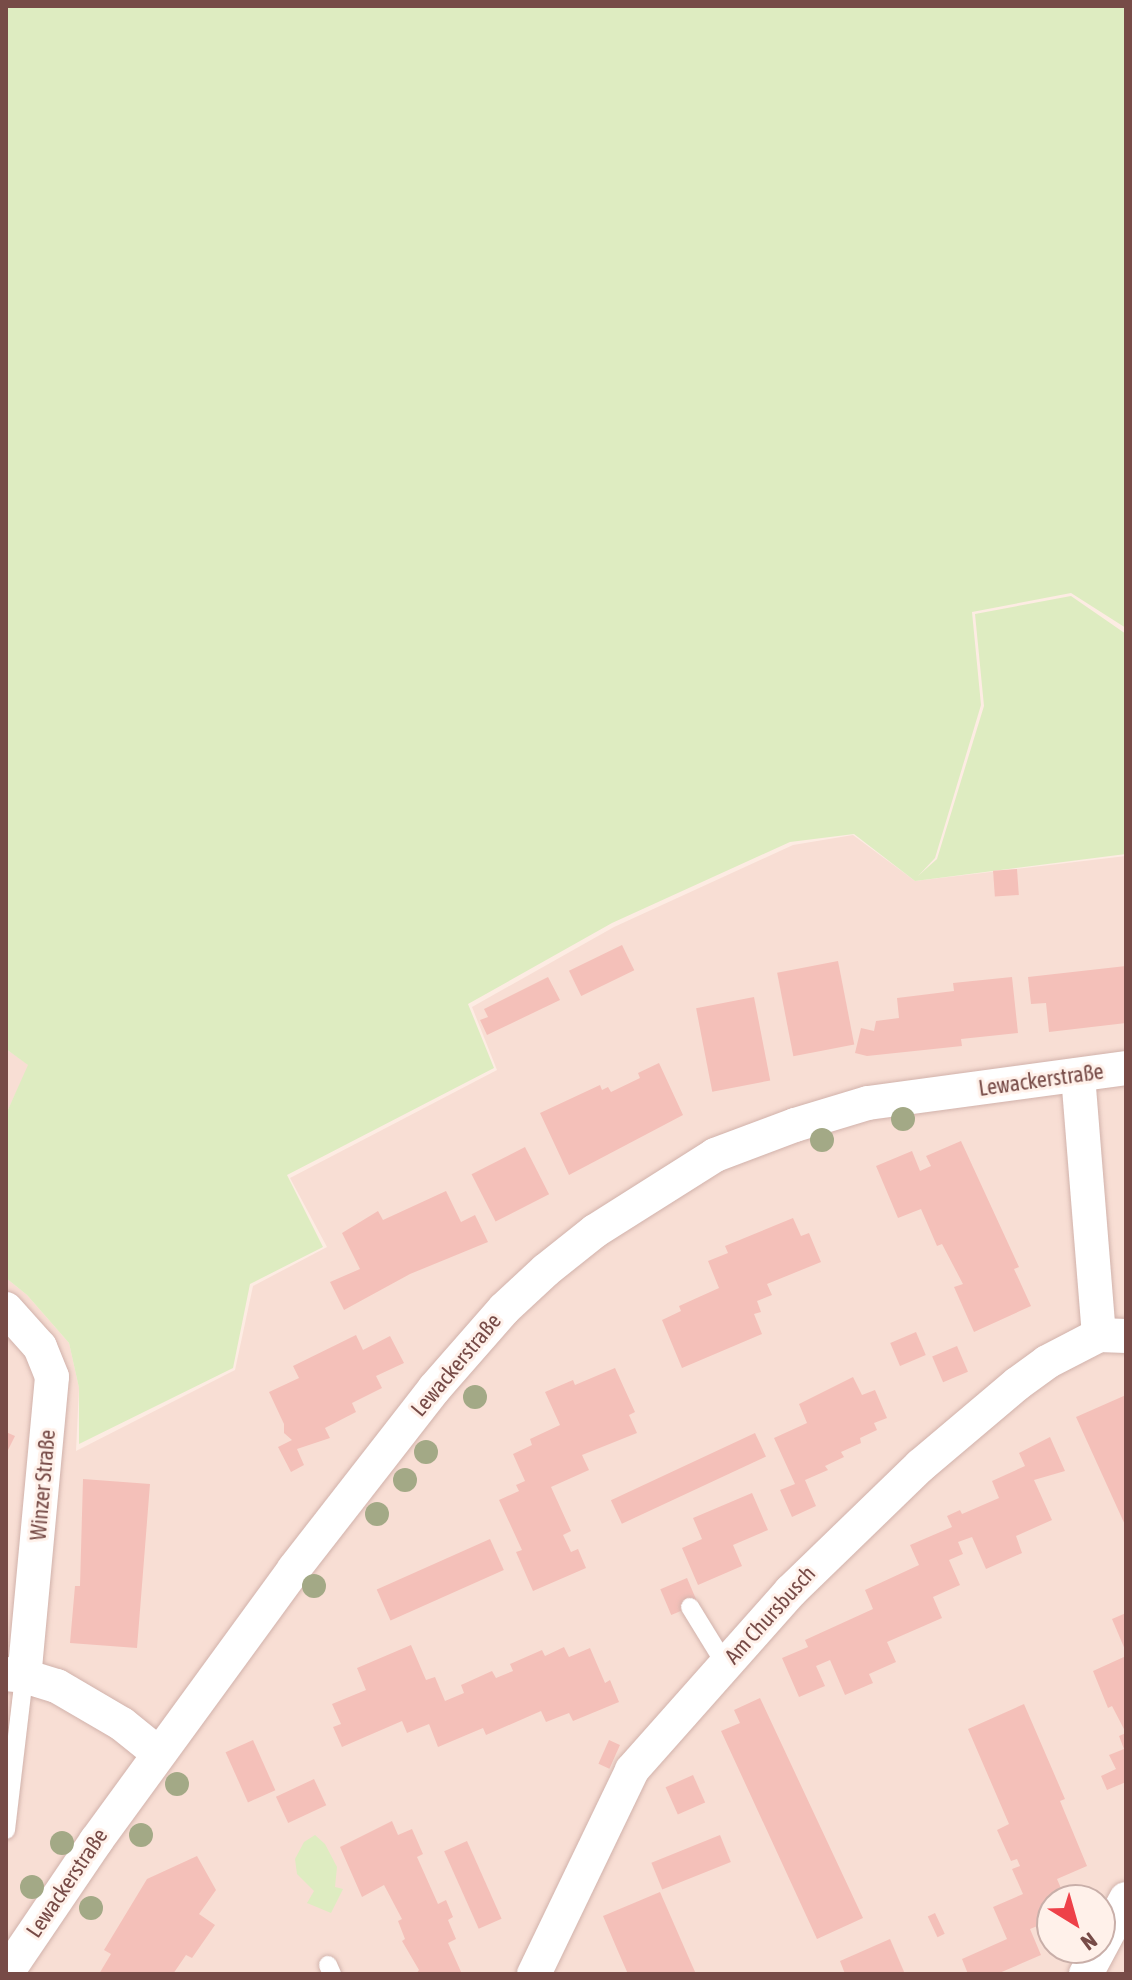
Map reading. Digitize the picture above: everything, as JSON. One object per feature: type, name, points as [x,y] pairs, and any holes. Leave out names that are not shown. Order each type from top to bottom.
[{"type":"street","name":"Lewackerstraße","points":[[6,1974],[158,1753],[294,1569],[443,1378],[504,1309],[595,1231],[715,1155],[795,1125],[868,1103],[1126,1068]]},
{"type":"street","name":"Am Chursbusch","points":[[534,1974],[632,1770],[725,1664],[824,1556],[951,1438],[1047,1362],[1112,1335],[1078,1075]]},
{"type":"street","name":"Winzer Straße","points":[[6,1309],[40,1347],[52,1377],[15,1675]]},
{"type":"street","points":[[15,1675],[57,1686],[106,1714],[158,1753]]},
{"type":"street","points":[[1086,1974],[1126,1899]]},
{"type":"lane","points":[[690,1607],[725,1664]]},
{"type":"lane","points":[[6,1830],[15,1675]]},
{"type":"shaded area","points":[[853,835],[915,881],[1126,856],[1126,1974],[6,1974],[6,1278],[27,1295],[69,1343],[79,1388],[76,1451],[235,1370],[253,1286],[327,1247],[290,1178],[497,1070],[472,1007],[614,927],[793,845]]},
{"type":"shaded area","points":[[6,1049],[29,1065],[6,1114]]},
{"type":"green space","points":[[6,6],[1126,6],[1126,628],[1071,593],[972,612],[981,705],[935,858],[918,876],[937,859],[984,706],[975,614],[1071,596],[1126,634],[1126,854],[915,881],[854,834],[790,842],[612,923],[468,1004],[494,1068],[287,1175],[323,1247],[250,1284],[233,1368],[79,1444],[79,1388],[69,1343],[27,1295],[6,1278],[6,1114],[28,1065],[6,1049]]},
{"type":"green space","points":[[315,1835],[325,1844],[337,1867],[335,1887],[343,1889],[331,1913],[307,1903],[314,1891],[297,1874],[295,1859],[304,1842]]},
{"type":"building","points":[[1017,869],[1019,895],[995,897],[993,871]]},
{"type":"building","points":[[622,945],[634,970],[581,996],[569,971]]},
{"type":"building","points":[[838,961],[854,1044],[793,1056],[777,973]]},
{"type":"building","points":[[1126,966],[1126,1023],[1049,1032],[1046,1003],[1031,1004],[1028,977]]},
{"type":"building","points":[[548,977],[560,1000],[487,1035],[480,1020],[488,1017],[484,1009]]},
{"type":"building","points":[[1012,977],[1018,1033],[961,1039],[962,1046],[867,1056],[855,1053],[861,1028],[874,1031],[876,1021],[899,1018],[897,998],[954,991],[953,983]]},
{"type":"building","points":[[754,997],[770,1080],[712,1092],[696,1008]]},
{"type":"building","points":[[659,1063],[683,1115],[569,1175],[540,1113],[600,1085],[602,1090],[608,1087],[611,1092],[640,1078],[638,1073]]},
{"type":"building","points":[[961,1141],[1019,1267],[1014,1269],[1031,1306],[974,1332],[954,1287],[963,1284],[942,1244],[937,1246],[921,1209],[898,1218],[876,1166],[912,1151],[920,1171],[931,1166],[926,1156]]},
{"type":"building","points":[[525,1147],[549,1194],[496,1221],[472,1174]]},
{"type":"building","points":[[446,1191],[461,1222],[475,1215],[488,1242],[410,1274],[344,1310],[330,1282],[360,1269],[342,1233],[378,1211],[383,1220]]},
{"type":"building","points":[[793,1218],[801,1236],[809,1233],[821,1262],[767,1284],[772,1295],[757,1301],[761,1312],[754,1314],[762,1334],[682,1368],[662,1320],[681,1311],[679,1306],[719,1288],[708,1261],[728,1253],[725,1246]]},
{"type":"building","points":[[916,1332],[926,1355],[900,1366],[890,1343]]},
{"type":"building","points":[[356,1335],[363,1350],[390,1336],[404,1363],[376,1376],[382,1388],[352,1403],[356,1412],[325,1428],[330,1438],[297,1449],[304,1465],[291,1472],[278,1447],[292,1440],[284,1433],[284,1424],[269,1392],[299,1378],[293,1366]]},
{"type":"building","points":[[957,1346],[968,1372],[943,1382],[932,1357]]},
{"type":"building","points":[[615,1368],[635,1412],[629,1415],[637,1433],[582,1455],[589,1470],[551,1487],[571,1531],[563,1535],[571,1552],[578,1549],[586,1568],[533,1591],[516,1552],[522,1550],[499,1500],[519,1491],[516,1485],[525,1481],[513,1454],[532,1445],[530,1439],[560,1425],[545,1392],[573,1380],[575,1385]]},
{"type":"building","points":[[853,1377],[862,1395],[875,1390],[887,1418],[874,1423],[877,1430],[860,1438],[861,1443],[841,1452],[844,1457],[825,1466],[828,1470],[805,1480],[816,1506],[792,1517],[780,1490],[795,1484],[774,1438],[807,1423],[799,1404]]},
{"type":"building","points":[[1126,1395],[1126,1527],[1076,1417]]},
{"type":"building","points":[[6,1432],[15,1436],[6,1454]]},
{"type":"building","points":[[755,1433],[766,1457],[622,1524],[611,1500]]},
{"type":"building","points":[[1050,1437],[1065,1471],[1034,1480],[1052,1520],[1016,1536],[1022,1553],[986,1569],[972,1537],[958,1542],[963,1554],[949,1560],[960,1585],[933,1597],[942,1618],[887,1642],[896,1662],[869,1674],[873,1683],[845,1695],[830,1660],[816,1666],[825,1686],[799,1697],[782,1658],[808,1647],[805,1640],[873,1609],[865,1590],[919,1565],[910,1545],[952,1527],[947,1516],[960,1510],[962,1514],[999,1498],[992,1481],[1025,1466],[1019,1453]]},
{"type":"building","points":[[83,1479],[150,1484],[137,1648],[70,1643],[75,1586],[80,1586]]},
{"type":"building","points":[[752,1493],[768,1530],[733,1545],[742,1566],[698,1585],[682,1548],[702,1539],[693,1518]]},
{"type":"building","points":[[490,1539],[504,1570],[391,1620],[377,1589]]},
{"type":"building","points":[[687,1578],[698,1604],[671,1615],[660,1589]]},
{"type":"building","points":[[1126,1613],[1126,1652],[1112,1619]]},
{"type":"building","points":[[411,1645],[426,1680],[435,1677],[445,1701],[464,1693],[461,1685],[492,1671],[496,1678],[513,1671],[510,1664],[542,1650],[545,1656],[564,1647],[569,1657],[590,1648],[605,1683],[610,1680],[619,1702],[573,1721],[569,1713],[546,1722],[541,1711],[486,1735],[483,1728],[438,1747],[429,1724],[407,1733],[402,1721],[342,1747],[333,1727],[341,1724],[332,1704],[366,1690],[357,1668]]},
{"type":"building","points":[[1126,1656],[1126,1733],[1112,1706],[1108,1708],[1093,1671]]},
{"type":"building","points":[[760,1698],[863,1918],[817,1939],[721,1731],[740,1723],[734,1710]]},
{"type":"building","points":[[1024,1704],[1065,1799],[1060,1801],[1087,1866],[1057,1879],[1059,1884],[1036,1884],[1036,1927],[1030,1929],[1036,1943],[1036,1957],[997,1974],[968,1974],[962,1959],[1007,1939],[993,1907],[1023,1894],[1012,1869],[1020,1866],[1017,1859],[1011,1861],[997,1830],[1009,1824],[968,1729]]},
{"type":"building","points":[[1126,1733],[1126,1782],[1107,1790],[1101,1776],[1116,1769],[1109,1755],[1124,1749],[1119,1736]]},
{"type":"building","points":[[253,1740],[275,1790],[248,1802],[226,1752]]},
{"type":"building","points":[[609,1740],[620,1745],[609,1769],[598,1764]]},
{"type":"building","points":[[693,1775],[705,1802],[678,1815],[666,1787]]},
{"type":"building","points":[[314,1779],[326,1805],[288,1823],[276,1797]]},
{"type":"building","points":[[392,1821],[398,1835],[412,1829],[423,1854],[417,1857],[438,1904],[446,1900],[453,1917],[448,1920],[456,1939],[448,1943],[462,1974],[416,1974],[419,1970],[402,1941],[405,1939],[398,1921],[402,1919],[384,1885],[362,1897],[340,1847]]},
{"type":"building","points":[[720,1835],[731,1862],[662,1890],[651,1863]]},
{"type":"building","points":[[467,1841],[502,1919],[479,1929],[444,1851]]},
{"type":"building","points":[[197,1856],[216,1890],[199,1914],[215,1925],[192,1958],[186,1955],[173,1974],[99,1974],[111,1954],[104,1950],[147,1879]]},
{"type":"building","points":[[660,1892],[696,1974],[628,1974],[617,1949],[603,1916]]},
{"type":"building","points":[[935,1913],[945,1934],[937,1937],[928,1916]]},
{"type":"building","points":[[890,1939],[905,1974],[845,1974],[840,1961]]}]
